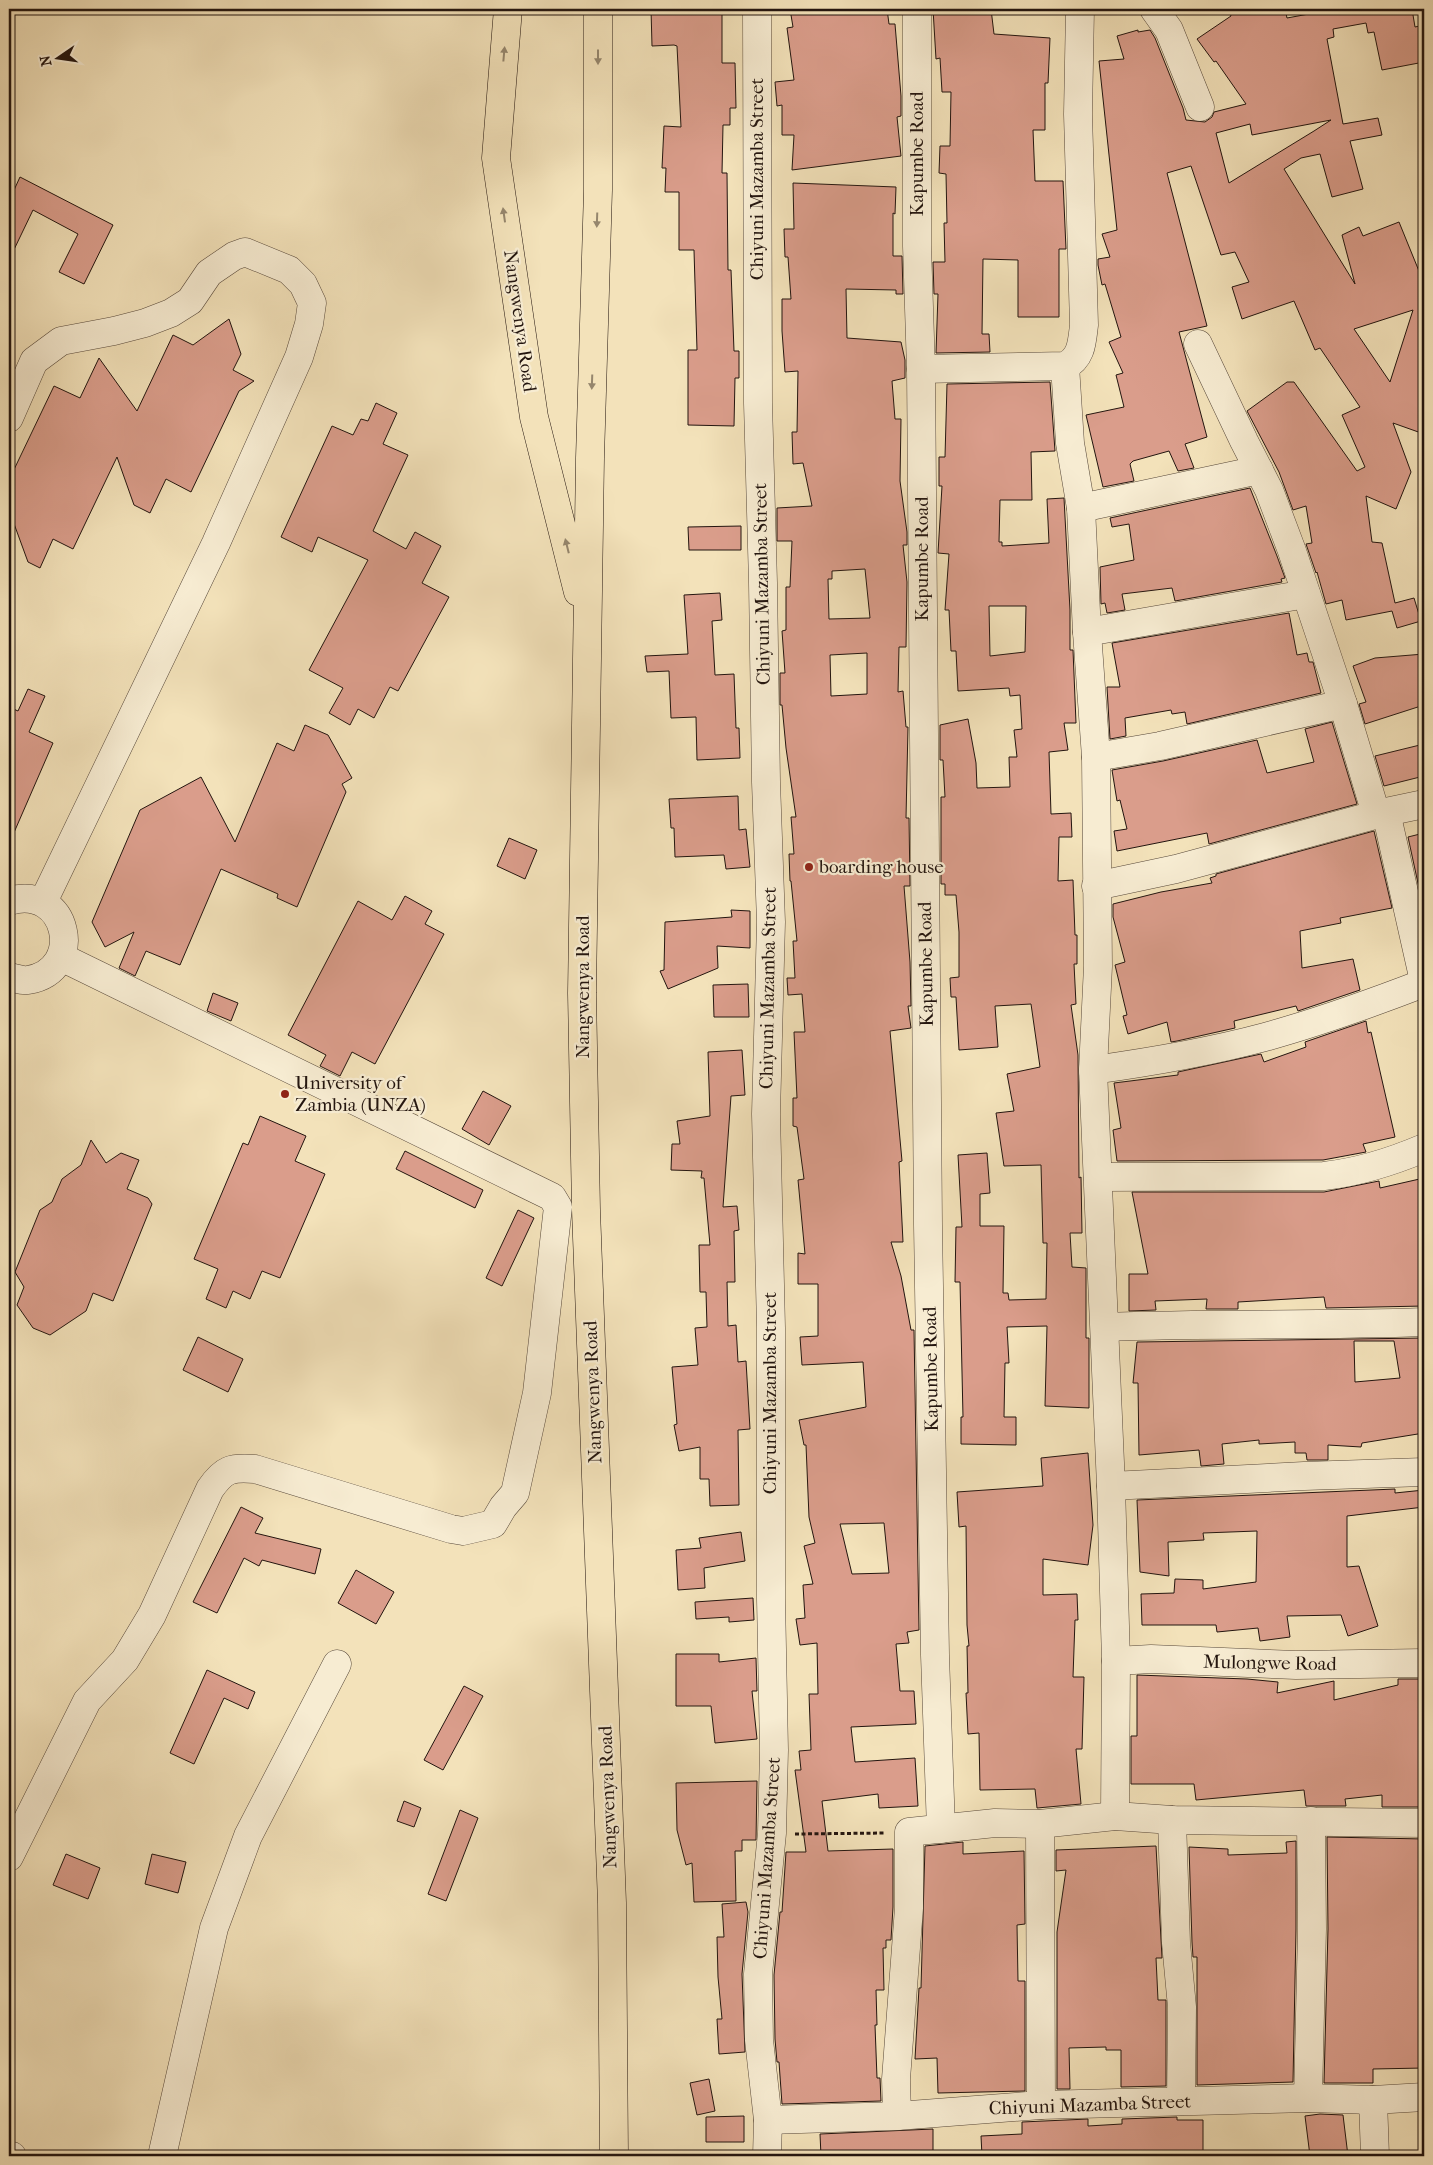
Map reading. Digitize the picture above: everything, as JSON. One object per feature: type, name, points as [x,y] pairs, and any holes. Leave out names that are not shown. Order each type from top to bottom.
[{"type":"main road","name":"Nangwenya Road","points":[[508,9],[496,158],[534,416],[587,628]]},
{"type":"main road","name":"Nangwenya Road","points":[[598,9],[598,190],[590,458],[582,992],[586,1210],[612,1903],[614,2156]]},
{"type":"street","name":"Chiyuni Mazamba Street","points":[[757,9],[758,403],[771,922],[766,1114],[771,1328],[771,1589],[774,1750],[772,1833],[758,1974],[759,2040],[768,2120],[896,2116],[1041,2105],[1308,2098],[1373,2100],[1424,2097]]},
{"type":"street","name":"Kapumbe Road","points":[[917,9],[917,236],[921,370],[928,1225],[935,1655],[941,1829]]},
{"type":"street","points":[[921,370],[1065,366],[1072,363],[1081,349],[1084,325],[1078,114],[1080,9]]},
{"type":"street","points":[[1154,9],[1169,30],[1200,107]]},
{"type":"street","points":[[9,418],[34,361],[61,341],[122,329],[171,313],[190,302],[209,273],[234,256],[245,252],[289,270],[303,284],[312,303],[309,324],[299,357],[220,534],[43,902]]},
{"type":"street","points":[[1093,1070],[1180,1055],[1266,1036],[1356,1009],[1424,982],[1381,813],[1306,594],[1269,490],[1198,344]]},
{"type":"street","points":[[1065,366],[1070,443],[1081,508],[1086,632],[1096,757],[1098,966],[1093,1070],[1112,1486],[1116,1661],[1115,1816]]},
{"type":"street","points":[[1081,508],[1259,470]]},
{"type":"street","points":[[1086,632],[1306,594]]},
{"type":"street","points":[[1096,757],[1160,746],[1343,704]]},
{"type":"street","points":[[1096,886],[1176,869],[1381,813],[1424,804]]},
{"type":"street","points":[[9,902],[22,897],[43,902],[58,916],[65,936],[61,957],[47,974],[26,980],[9,977]]},
{"type":"street","points":[[9,1858],[86,1701],[125,1660],[152,1615],[210,1489],[220,1475],[232,1468],[255,1469],[451,1529],[464,1531],[493,1524],[503,1507],[515,1493],[537,1393],[558,1206],[552,1198],[61,957]]},
{"type":"street","points":[[1098,1177],[1324,1176],[1373,1167],[1424,1148]]},
{"type":"street","points":[[1105,1327],[1157,1325],[1351,1325],[1424,1322]]},
{"type":"street","points":[[1112,1486],[1424,1472]]},
{"type":"street","name":"Mulongwe Road","points":[[1116,1661],[1151,1659],[1296,1666],[1424,1663]]},
{"type":"street","points":[[162,2156],[214,1928],[248,1836],[337,1664]]},
{"type":"street","points":[[896,2116],[896,2079],[909,1900],[909,1832],[995,1823],[1040,1824],[1115,1816],[1172,1820],[1424,1823]]},
{"type":"street","points":[[1172,1820],[1176,1943],[1182,2007],[1181,2101]]},
{"type":"street","points":[[1308,2098],[1312,1929],[1311,1821]]},
{"type":"street","points":[[1040,1824],[1041,2105]]},
{"type":"street","points":[[1373,2100],[1375,2156]]},
{"type":"street","points":[[767,2156],[768,2120]]},
{"type":"path","points":[[772,1833],[869,1834],[909,1832]]},
{"type":"building","points":[[651,9],[670,9],[670,14],[722,14],[722,63],[735,63],[736,108],[730,108],[730,125],[723,125],[722,173],[727,173],[728,270],[731,270],[734,351],[739,351],[739,378],[735,378],[734,426],[688,425],[688,350],[697,350],[694,250],[679,250],[679,192],[665,192],[666,168],[662,168],[664,126],[681,127],[677,46],[652,46]]},
{"type":"building","points":[[790,9],[887,9],[889,24],[895,24],[901,96],[901,116],[897,117],[901,156],[792,170],[794,135],[782,135],[782,105],[777,106],[775,82],[794,80],[787,28],[793,27]]},
{"type":"building","points":[[933,9],[991,9],[994,34],[1050,38],[1048,83],[1045,83],[1045,130],[1033,130],[1035,181],[1063,181],[1066,249],[1059,249],[1059,317],[1018,317],[1018,260],[983,259],[982,334],[989,334],[990,352],[936,353],[938,294],[934,294],[933,262],[945,262],[944,223],[947,223],[946,174],[939,173],[940,146],[950,146],[951,92],[942,92],[940,58],[936,59]]},
{"type":"building","points":[[1229,9],[1285,9],[1287,18],[1336,9],[1412,9],[1415,27],[1424,25],[1424,62],[1382,70],[1374,32],[1368,33],[1366,23],[1333,29],[1334,37],[1327,39],[1343,124],[1378,118],[1382,135],[1350,141],[1363,189],[1332,197],[1320,154],[1301,158],[1284,169],[1355,284],[1342,235],[1359,227],[1363,236],[1399,222],[1421,276],[1424,275],[1424,434],[1393,423],[1411,472],[1396,509],[1366,496],[1372,542],[1382,543],[1395,603],[1414,598],[1421,621],[1397,628],[1392,611],[1346,620],[1342,600],[1326,604],[1317,572],[1306,544],[1312,543],[1306,506],[1293,510],[1279,472],[1247,411],[1287,382],[1294,382],[1357,471],[1365,467],[1342,415],[1360,407],[1320,348],[1315,350],[1294,301],[1242,319],[1232,287],[1249,282],[1235,252],[1221,255],[1191,166],[1167,173],[1207,326],[1179,332],[1207,437],[1185,444],[1194,468],[1178,471],[1169,451],[1133,461],[1130,464],[1134,481],[1103,487],[1086,415],[1124,407],[1116,375],[1123,373],[1109,342],[1121,337],[1105,284],[1102,285],[1098,265],[1098,259],[1110,257],[1102,234],[1117,230],[1099,61],[1124,59],[1117,36],[1138,30],[1138,32],[1150,30],[1183,108],[1186,120],[1205,122],[1212,117],[1214,112],[1246,104],[1216,61],[1214,62],[1197,39],[1231,16]],"holes":[[[1331,120],[1314,131],[1229,183],[1216,133],[1250,124],[1252,135]],[[1413,310],[1390,382],[1354,329]]]},
{"type":"building","points":[[20,177],[113,225],[84,284],[59,272],[78,234],[33,210],[9,260],[9,201]]},
{"type":"building","points":[[793,183],[896,187],[895,214],[893,213],[893,256],[902,256],[903,294],[896,294],[896,290],[846,289],[847,338],[901,342],[905,360],[905,378],[892,381],[895,419],[901,419],[900,481],[907,532],[907,545],[903,545],[907,582],[906,647],[899,647],[898,692],[903,691],[906,727],[908,727],[906,818],[909,818],[910,886],[904,886],[910,962],[911,1006],[908,1006],[911,1028],[890,1031],[902,1161],[899,1162],[903,1242],[891,1242],[901,1276],[911,1330],[914,1330],[919,1630],[907,1632],[909,1643],[896,1644],[900,1691],[914,1691],[916,1724],[851,1727],[855,1762],[915,1758],[918,1806],[879,1808],[878,1794],[822,1801],[828,1851],[893,1849],[891,1940],[886,1940],[886,1948],[883,1948],[884,1990],[876,1990],[877,2078],[880,2078],[881,2101],[782,2104],[779,2062],[777,2062],[775,2039],[774,1975],[780,1912],[782,1912],[786,1852],[806,1852],[795,1770],[801,1770],[799,1751],[811,1750],[809,1694],[818,1694],[817,1643],[800,1645],[796,1619],[805,1618],[803,1585],[813,1584],[804,1546],[815,1543],[809,1517],[806,1445],[804,1445],[799,1420],[866,1407],[863,1362],[802,1365],[800,1337],[818,1336],[818,1284],[798,1284],[798,1253],[805,1254],[798,1180],[804,1179],[797,1127],[793,1126],[793,1098],[797,1098],[794,1032],[805,1032],[802,994],[788,995],[787,978],[795,978],[793,941],[797,941],[789,854],[794,854],[791,817],[796,817],[782,705],[780,705],[780,673],[785,673],[782,631],[786,630],[786,587],[790,587],[792,541],[777,541],[777,508],[812,506],[803,463],[793,464],[792,432],[797,432],[798,371],[785,372],[782,331],[782,299],[791,299],[788,257],[785,257],[784,229],[794,229]],"holes":[[[865,569],[870,618],[829,619],[828,579],[832,579],[832,571]],[[867,653],[867,694],[831,696],[830,655]],[[884,1523],[889,1573],[852,1574],[840,1524]]]},
{"type":"building","points":[[229,319],[241,354],[233,370],[254,381],[239,391],[191,492],[166,479],[150,513],[134,505],[117,457],[73,549],[53,539],[40,568],[28,562],[13,521],[9,519],[9,480],[54,386],[80,398],[99,358],[137,411],[173,335],[193,345]]},
{"type":"building","points":[[1050,382],[1055,451],[1031,452],[1032,500],[1000,500],[999,542],[1002,542],[1002,546],[1049,543],[1047,499],[1064,498],[1070,610],[1070,650],[1073,650],[1076,723],[1064,723],[1068,750],[1049,752],[1051,814],[1071,813],[1072,837],[1059,837],[1058,881],[1073,880],[1075,935],[1077,935],[1077,964],[1074,964],[1076,1004],[1071,1005],[1078,1055],[1079,1178],[1081,1177],[1082,1233],[1070,1233],[1072,1267],[1086,1268],[1089,1408],[1045,1406],[1047,1326],[1007,1327],[1009,1363],[1005,1363],[1004,1417],[1016,1417],[1016,1445],[961,1444],[961,1417],[963,1417],[960,1282],[955,1282],[956,1227],[962,1227],[958,1155],[987,1153],[990,1193],[980,1194],[980,1226],[1004,1226],[1003,1293],[1008,1293],[1009,1300],[1046,1299],[1047,1243],[1043,1243],[1041,1165],[1004,1166],[996,1113],[1014,1111],[1007,1074],[1040,1067],[1031,1004],[995,1006],[998,1047],[959,1050],[956,997],[951,997],[950,978],[959,977],[959,932],[956,895],[945,895],[945,884],[941,884],[941,797],[945,797],[943,760],[940,760],[940,725],[968,719],[976,763],[977,788],[1010,787],[1009,757],[1017,757],[1014,730],[1022,729],[1020,695],[1010,696],[1009,688],[958,691],[956,651],[951,651],[949,610],[945,610],[949,554],[938,553],[942,486],[939,486],[939,457],[945,457],[947,384]],"holes":[[[989,606],[1026,606],[1025,652],[990,656]]]},
{"type":"building","points":[[376,403],[397,413],[383,444],[408,455],[373,531],[406,549],[415,532],[441,546],[422,583],[449,597],[398,691],[390,687],[374,718],[358,709],[350,725],[329,713],[343,688],[309,670],[368,560],[318,537],[312,552],[281,537],[332,426],[353,435],[361,419],[368,421]]},
{"type":"building","points":[[1250,488],[1285,578],[1281,579],[1282,582],[1175,601],[1172,588],[1122,594],[1125,610],[1107,613],[1105,603],[1101,604],[1100,567],[1134,560],[1129,524],[1112,527],[1110,518]]},
{"type":"building","points":[[741,526],[741,550],[689,550],[688,527]]},
{"type":"building","points":[[720,593],[722,620],[712,621],[715,675],[734,674],[736,728],[739,728],[740,758],[697,760],[696,717],[671,718],[669,671],[647,672],[645,656],[688,654],[684,595]]},
{"type":"building","points":[[1289,613],[1297,655],[1307,653],[1309,662],[1313,662],[1321,693],[1187,724],[1185,712],[1172,714],[1171,710],[1125,718],[1126,736],[1110,739],[1107,687],[1120,687],[1112,643]]},
{"type":"building","points":[[1424,654],[1424,705],[1365,724],[1359,704],[1366,702],[1353,666],[1375,658]]},
{"type":"building","points":[[28,689],[45,696],[29,732],[53,743],[9,844],[9,707],[18,711]]},
{"type":"building","points":[[1332,722],[1357,804],[1209,844],[1207,833],[1117,851],[1114,831],[1127,829],[1120,800],[1117,801],[1112,770],[1163,761],[1257,740],[1267,773],[1314,762],[1305,729]]},
{"type":"building","points":[[305,725],[328,735],[352,778],[342,784],[346,792],[297,907],[277,898],[278,894],[221,869],[180,965],[146,951],[135,976],[119,968],[134,932],[105,947],[92,922],[140,810],[201,777],[235,842],[277,743],[294,751]]},
{"type":"building","points":[[1424,744],[1424,776],[1384,786],[1375,756]]},
{"type":"building","points":[[738,796],[739,830],[746,829],[750,867],[726,869],[724,855],[675,857],[674,828],[671,828],[669,799]]},
{"type":"building","points":[[1374,831],[1392,908],[1340,918],[1341,923],[1300,931],[1302,968],[1353,959],[1360,990],[1298,1011],[1296,1006],[1234,1021],[1235,1028],[1177,1041],[1171,1042],[1167,1022],[1128,1034],[1123,1016],[1127,1015],[1115,965],[1125,962],[1113,917],[1113,904],[1161,892],[1212,883],[1210,878],[1216,876],[1216,874]]},
{"type":"building","points":[[1424,833],[1424,911],[1408,837]]},
{"type":"building","points":[[509,838],[537,850],[525,879],[497,866]]},
{"type":"building","points":[[405,896],[432,911],[425,924],[444,934],[375,1064],[352,1052],[340,1076],[320,1066],[326,1055],[288,1035],[358,901],[392,920]]},
{"type":"building","points":[[731,910],[750,911],[750,948],[717,946],[718,968],[668,989],[660,971],[664,970],[665,922],[732,917]]},
{"type":"building","points":[[748,984],[749,1017],[714,1017],[713,985]]},
{"type":"building","points":[[213,993],[238,1003],[231,1021],[207,1011]]},
{"type":"building","points":[[1366,1021],[1368,1033],[1371,1032],[1395,1137],[1363,1144],[1366,1152],[1323,1160],[1117,1161],[1113,1130],[1121,1128],[1114,1083],[1178,1075],[1178,1072],[1261,1054],[1264,1062],[1306,1047],[1305,1042]]},
{"type":"building","points":[[742,1050],[745,1095],[731,1096],[723,1207],[737,1206],[739,1230],[734,1231],[735,1282],[727,1282],[728,1326],[736,1325],[738,1362],[746,1361],[750,1429],[738,1430],[739,1505],[710,1506],[709,1479],[700,1479],[700,1447],[679,1451],[674,1425],[677,1424],[672,1367],[698,1365],[695,1328],[707,1327],[706,1292],[700,1292],[699,1245],[710,1245],[704,1178],[701,1178],[702,1171],[671,1170],[672,1144],[680,1144],[677,1121],[710,1116],[708,1052]]},
{"type":"building","points":[[483,1091],[511,1106],[489,1145],[462,1129]]},
{"type":"building","points":[[260,1116],[306,1136],[295,1161],[325,1174],[280,1278],[262,1271],[250,1299],[233,1291],[226,1308],[206,1299],[218,1269],[194,1259],[243,1143],[248,1145]]},
{"type":"building","points":[[91,1140],[106,1163],[121,1153],[139,1160],[127,1189],[148,1198],[152,1204],[113,1301],[93,1293],[86,1311],[50,1335],[33,1328],[17,1305],[24,1287],[15,1272],[40,1210],[52,1202],[62,1179],[81,1165]]},
{"type":"building","points":[[405,1151],[483,1190],[475,1208],[396,1169]]},
{"type":"building","points":[[1424,1178],[1424,1306],[1326,1308],[1324,1297],[1238,1302],[1238,1309],[1206,1309],[1207,1299],[1155,1301],[1156,1310],[1129,1311],[1129,1274],[1148,1274],[1132,1192],[1324,1192],[1379,1181],[1380,1188]]},
{"type":"building","points":[[518,1210],[534,1218],[502,1286],[486,1278]]},
{"type":"building","points":[[198,1337],[243,1359],[228,1392],[183,1370]]},
{"type":"building","points":[[1424,1338],[1424,1433],[1362,1443],[1361,1447],[1328,1445],[1328,1460],[1307,1460],[1306,1453],[1295,1453],[1295,1442],[1259,1444],[1259,1440],[1222,1444],[1224,1464],[1201,1466],[1199,1450],[1139,1455],[1138,1383],[1133,1383],[1137,1342]],"holes":[[[1354,1341],[1394,1341],[1400,1378],[1355,1382]]]},
{"type":"building","points":[[1088,1453],[1093,1525],[1088,1565],[1043,1559],[1043,1595],[1077,1594],[1078,1620],[1075,1620],[1073,1677],[1084,1677],[1082,1749],[1076,1749],[1081,1804],[1037,1808],[1035,1789],[980,1790],[979,1733],[968,1734],[966,1693],[968,1693],[967,1646],[969,1646],[966,1526],[959,1527],[957,1492],[1043,1486],[1041,1458]]},
{"type":"building","points":[[1395,1489],[1395,1493],[1424,1490],[1424,1507],[1347,1516],[1347,1567],[1359,1566],[1378,1626],[1348,1636],[1341,1615],[1287,1616],[1290,1637],[1260,1641],[1258,1628],[1217,1632],[1216,1625],[1142,1625],[1141,1594],[1174,1593],[1175,1579],[1203,1580],[1203,1589],[1256,1582],[1257,1531],[1203,1533],[1204,1540],[1168,1542],[1169,1576],[1140,1572],[1137,1500]]},
{"type":"building","points":[[241,1507],[263,1518],[255,1533],[321,1549],[315,1574],[262,1560],[259,1566],[244,1558],[217,1613],[193,1602]]},
{"type":"building","points":[[741,1532],[745,1561],[704,1568],[705,1588],[678,1590],[676,1550],[701,1548],[699,1538]]},
{"type":"building","points":[[356,1570],[394,1592],[376,1624],[338,1603]]},
{"type":"building","points":[[753,1598],[754,1620],[729,1622],[729,1617],[696,1619],[695,1602]]},
{"type":"building","points":[[676,1654],[719,1654],[719,1662],[756,1658],[757,1691],[752,1691],[757,1739],[715,1743],[711,1706],[676,1706]]},
{"type":"building","points":[[207,1670],[255,1692],[248,1709],[224,1698],[194,1764],[170,1753]]},
{"type":"building","points":[[1137,1675],[1278,1682],[1277,1693],[1334,1681],[1334,1700],[1398,1685],[1398,1679],[1424,1679],[1424,1807],[1382,1807],[1382,1795],[1345,1799],[1346,1806],[1306,1806],[1304,1790],[1196,1800],[1194,1784],[1131,1784],[1131,1736],[1137,1736]]},
{"type":"building","points":[[464,1686],[483,1696],[443,1770],[424,1760]]},
{"type":"building","points":[[757,1781],[756,1840],[742,1840],[742,1851],[735,1851],[736,1901],[694,1902],[692,1863],[686,1865],[677,1830],[676,1783]]},
{"type":"building","points":[[404,1801],[421,1808],[414,1827],[397,1821]]},
{"type":"building","points":[[460,1810],[478,1818],[446,1901],[428,1894]]},
{"type":"building","points":[[1327,1837],[1424,1839],[1424,2068],[1373,2069],[1373,2083],[1324,2083],[1328,1929]]},
{"type":"building","points":[[1296,1841],[1293,2082],[1197,2085],[1197,1957],[1193,1957],[1189,1847],[1228,1849],[1228,1855],[1287,1853],[1286,1842]]},
{"type":"building","points":[[963,1842],[963,1854],[1024,1851],[1025,1924],[1017,1925],[1018,1981],[1025,1981],[1025,2091],[938,2093],[937,2058],[915,2059],[919,1988],[921,1988],[925,1846]]},
{"type":"building","points":[[1156,1846],[1162,1958],[1156,1958],[1158,2000],[1166,2000],[1166,2086],[1121,2087],[1121,2050],[1106,2050],[1106,2047],[1069,2048],[1070,2089],[1057,2089],[1057,1932],[1066,1870],[1056,1871],[1056,1850]]},
{"type":"building","points":[[66,1854],[100,1868],[88,1899],[53,1885]]},
{"type":"building","points":[[152,1854],[186,1862],[178,1893],[145,1884]]},
{"type":"building","points":[[746,1902],[748,1912],[742,1974],[745,2052],[719,2054],[717,2019],[722,2019],[717,1937],[724,1937],[722,1904]]},
{"type":"building","points":[[709,2079],[715,2111],[697,2115],[690,2083]]},
{"type":"building","points":[[1320,2114],[1343,2115],[1348,2156],[1310,2156],[1305,2116]]},
{"type":"building","points":[[744,2116],[744,2142],[706,2142],[706,2117]]},
{"type":"building","points":[[1177,2117],[1177,2120],[1203,2120],[1203,2156],[982,2156],[981,2136],[1022,2134],[1022,2122],[1088,2119],[1088,2126],[1122,2124],[1122,2119]]},
{"type":"building","points":[[933,2129],[933,2156],[821,2156],[820,2134]]},
{"type":"place","name":"boarding house","points":[[809,867]]},
{"type":"place","name":"University of Zambia (UNZA)","points":[[285,1094]]}]
